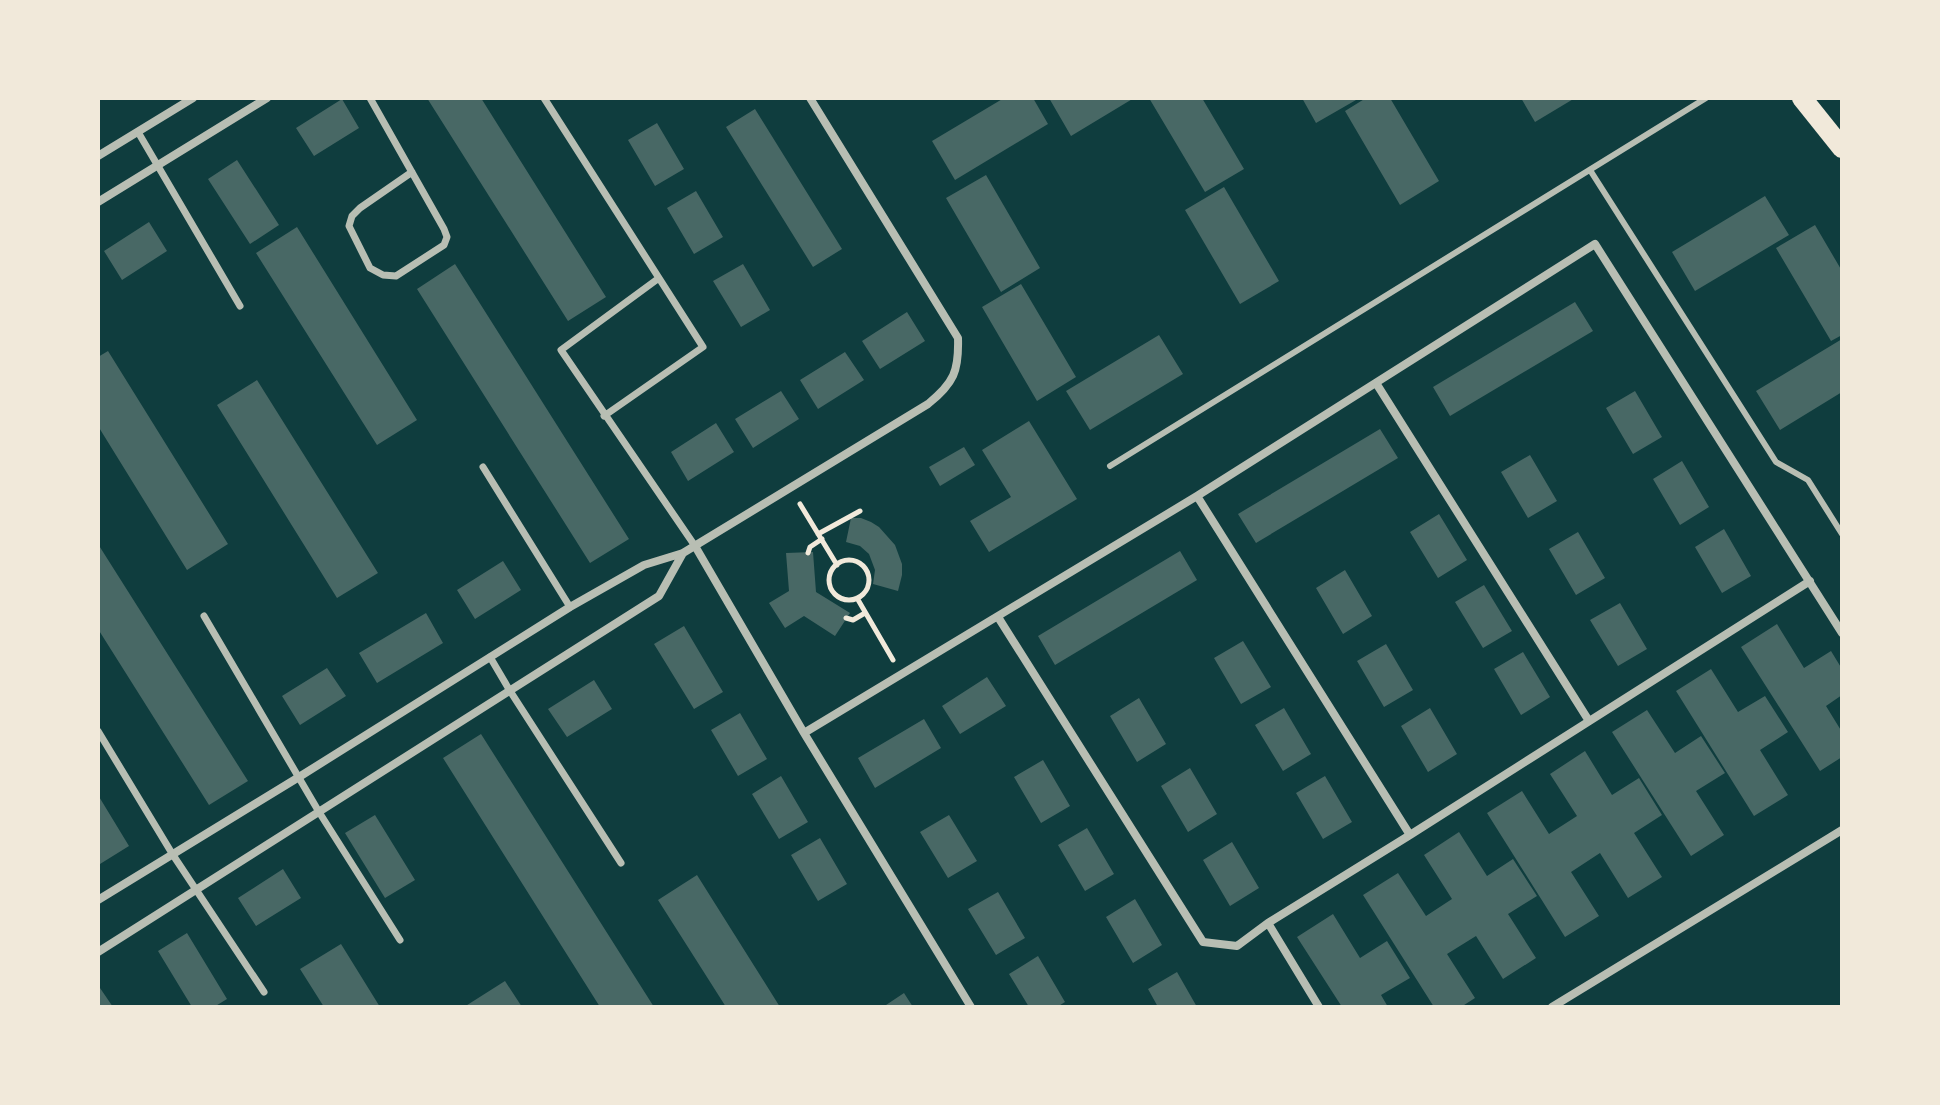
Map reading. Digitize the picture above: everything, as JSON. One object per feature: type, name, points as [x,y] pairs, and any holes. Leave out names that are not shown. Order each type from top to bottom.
[{"type":"main road","points":[[1802,98],[1842,148]]},
{"type":"street","points":[[98,156],[193,98]]},
{"type":"street","points":[[370,98],[412,172],[444,229],[447,237],[444,245],[396,276],[383,275],[370,268],[349,226],[352,216],[360,208],[412,172]]},
{"type":"street","points":[[544,98],[703,347],[604,416]]},
{"type":"street","points":[[98,900],[570,607],[644,565],[683,553],[943,393],[959,360],[958,338],[810,98]]},
{"type":"street","points":[[98,202],[264,99]]},
{"type":"street","points":[[138,132],[240,306]]},
{"type":"street","points":[[804,733],[1197,496],[1595,244],[1842,633]]},
{"type":"street","points":[[659,278],[561,350],[695,546],[804,733],[971,1007]]},
{"type":"street","points":[[1376,383],[1589,721]]},
{"type":"street","points":[[483,467],[570,607]]},
{"type":"street","points":[[1197,496],[1410,835]]},
{"type":"street","points":[[98,952],[659,596],[683,553]]},
{"type":"street","points":[[998,617],[1203,942],[1237,946],[1268,923],[1810,581]]},
{"type":"street","points":[[204,616],[319,812],[400,940]]},
{"type":"street","points":[[490,657],[621,863]]},
{"type":"street","points":[[98,731],[173,855],[264,992]]},
{"type":"street","points":[[1559,1005],[1842,830]]},
{"type":"street","points":[[1268,923],[1319,1007]]},
{"type":"lane","points":[[1110,466],[1706,98]]},
{"type":"lane","points":[[1590,170],[1776,462],[1808,480],[1842,534]]},
{"type":"path","points":[[791,487],[837,565]]},
{"type":"path","points":[[808,553],[820,537],[860,511]]},
{"type":"path","points":[[849,561],[866,570],[869,583],[857,598],[845,600],[834,593],[830,576],[837,565],[849,561]]},
{"type":"path","points":[[857,598],[900,675]]},
{"type":"path","points":[[846,618],[853,620],[865,613]]},
{"type":"building","points":[[427,98],[481,98],[606,297],[568,321]]},
{"type":"building","points":[[1004,98],[1033,98],[1048,124],[955,180],[932,141]]},
{"type":"building","points":[[1049,98],[1134,98],[1071,136]]},
{"type":"building","points":[[1149,98],[1202,98],[1244,169],[1205,192]]},
{"type":"building","points":[[1302,98],[1355,98],[1356,100],[1316,123]]},
{"type":"building","points":[[1366,98],[1390,98],[1439,181],[1400,205],[1345,111]]},
{"type":"building","points":[[1521,98],[1575,98],[1535,122]]},
{"type":"building","points":[[342,99],[359,128],[314,156],[296,128]]},
{"type":"building","points":[[755,109],[842,249],[813,267],[726,127]]},
{"type":"building","points":[[657,123],[684,169],[655,186],[628,140]]},
{"type":"building","points":[[237,160],[279,225],[250,244],[208,179]]},
{"type":"building","points":[[986,175],[1040,268],[1001,292],[946,198]]},
{"type":"building","points":[[1224,187],[1279,281],[1240,304],[1185,210]]},
{"type":"building","points":[[696,191],[723,237],[694,254],[667,208]]},
{"type":"building","points":[[1765,196],[1789,235],[1695,291],[1672,252]]},
{"type":"building","points":[[149,222],[167,251],[122,280],[104,251]]},
{"type":"building","points":[[1815,225],[1842,271],[1842,335],[1831,341],[1776,248]]},
{"type":"building","points":[[297,227],[417,420],[377,445],[256,253]]},
{"type":"building","points":[[455,264],[629,539],[590,563],[417,289]]},
{"type":"building","points":[[743,264],[770,310],[741,327],[713,281]]},
{"type":"building","points":[[1021,284],[1076,377],[1037,401],[982,307]]},
{"type":"building","points":[[1575,302],[1593,331],[1450,416],[1433,387]]},
{"type":"building","points":[[907,312],[925,341],[880,369],[862,341]]},
{"type":"building","points":[[1159,335],[1183,374],[1090,430],[1066,391]]},
{"type":"building","points":[[1842,339],[1842,392],[1780,430],[1756,391]]},
{"type":"building","points":[[108,351],[228,544],[187,570],[98,426],[98,357]]},
{"type":"building","points":[[845,352],[864,380],[818,409],[800,380]]},
{"type":"building","points":[[257,380],[378,573],[337,598],[217,405]]},
{"type":"building","points":[[781,391],[799,419],[753,448],[735,419]]},
{"type":"building","points":[[1635,391],[1662,437],[1633,454],[1606,408]]},
{"type":"building","points":[[1029,421],[1077,499],[989,552],[970,521],[1011,497],[982,450]]},
{"type":"building","points":[[716,423],[734,452],[688,481],[671,452]]},
{"type":"building","points":[[1380,429],[1398,458],[1256,543],[1238,514]]},
{"type":"building","points":[[964,447],[975,465],[940,486],[929,467]]},
{"type":"building","points":[[1530,455],[1557,501],[1528,518],[1501,472]]},
{"type":"building","points":[[1682,461],[1709,507],[1680,525],[1653,479]]},
{"type":"building","points":[[1439,514],[1467,560],[1438,578],[1410,532]]},
{"type":"building","points":[[851,518],[871,522],[895,545],[902,564],[898,591],[873,584],[875,570],[869,554],[860,546],[846,542]]},
{"type":"building","points":[[1724,529],[1751,576],[1722,593],[1695,547]]},
{"type":"building","points":[[1578,532],[1605,578],[1576,595],[1549,549]]},
{"type":"building","points":[[98,544],[248,781],[209,805],[98,629]]},
{"type":"building","points":[[1180,551],[1197,580],[1055,665],[1038,636]]},
{"type":"building","points":[[813,552],[816,592],[850,613],[835,636],[804,616],[785,628],[769,603],[789,591],[786,553]]},
{"type":"building","points":[[503,561],[521,590],[475,619],[457,590]]},
{"type":"building","points":[[1345,570],[1372,616],[1343,634],[1316,588]]},
{"type":"building","points":[[1484,585],[1512,631],[1483,648],[1455,602]]},
{"type":"building","points":[[1620,603],[1647,649],[1618,666],[1590,620]]},
{"type":"building","points":[[426,613],[443,643],[377,683],[359,653]]},
{"type":"building","points":[[1777,624],[1804,668],[1831,651],[1842,669],[1842,695],[1826,706],[1842,732],[1842,757],[1820,771],[1741,647]]},
{"type":"building","points":[[684,626],[723,692],[694,709],[654,644]]},
{"type":"building","points":[[1243,641],[1271,687],[1241,704],[1214,658]]},
{"type":"building","points":[[1386,644],[1413,690],[1384,707],[1357,661]]},
{"type":"building","points":[[1523,652],[1550,697],[1521,715],[1494,669]]},
{"type":"building","points":[[327,668],[346,696],[300,725],[282,696]]},
{"type":"building","points":[[1711,669],[1738,712],[1765,696],[1788,732],[1760,750],[1788,795],[1754,816],[1676,691]]},
{"type":"building","points":[[987,677],[1006,706],[960,734],[942,706]]},
{"type":"building","points":[[594,680],[612,709],[567,737],[548,709]]},
{"type":"building","points":[[1139,698],[1166,744],[1137,762],[1110,716]]},
{"type":"building","points":[[1284,708],[1311,754],[1283,771],[1255,725]]},
{"type":"building","points":[[1430,708],[1457,754],[1428,772],[1401,726]]},
{"type":"building","points":[[1647,710],[1675,753],[1701,736],[1725,773],[1696,791],[1724,835],[1691,856],[1612,732]]},
{"type":"building","points":[[740,713],[767,759],[738,776],[711,730]]},
{"type":"building","points":[[924,719],[941,748],[875,788],[858,758]]},
{"type":"building","points":[[481,734],[654,1007],[600,1007],[443,758]]},
{"type":"building","points":[[1585,751],[1612,795],[1639,778],[1662,815],[1634,833],[1662,877],[1628,898],[1600,853],[1571,872],[1599,916],[1565,937],[1487,813],[1522,791],[1549,834],[1577,816],[1550,774]]},
{"type":"building","points":[[1043,760],[1070,806],[1041,823],[1014,777]]},
{"type":"building","points":[[1190,768],[1217,814],[1188,832],[1161,786]]},
{"type":"building","points":[[781,776],[808,822],[779,839],[752,794]]},
{"type":"building","points":[[1325,776],[1352,822],[1323,839],[1296,793]]},
{"type":"building","points":[[98,795],[129,846],[100,864],[98,861]]},
{"type":"building","points":[[375,815],[415,880],[385,898],[345,833]]},
{"type":"building","points":[[949,815],[977,861],[948,878],[920,832]]},
{"type":"building","points":[[1087,828],[1114,874],[1085,891],[1058,845]]},
{"type":"building","points":[[1459,832],[1487,876],[1513,859],[1537,896],[1508,914],[1536,958],[1503,979],[1476,936],[1447,954],[1475,998],[1461,1007],[1434,1007],[1363,895],[1398,873],[1426,916],[1452,899],[1424,855]]},
{"type":"building","points":[[820,838],[847,884],[818,901],[791,855]]},
{"type":"building","points":[[1232,842],[1259,888],[1230,906],[1203,860]]},
{"type":"building","points":[[283,869],[301,898],[256,926],[238,898]]},
{"type":"building","points":[[697,875],[780,1007],[726,1007],[658,900]]},
{"type":"building","points":[[998,892],[1025,938],[996,955],[968,909]]},
{"type":"building","points":[[1135,899],[1162,945],[1133,963],[1106,917]]},
{"type":"building","points":[[1333,914],[1360,958],[1387,941],[1410,978],[1381,995],[1388,1007],[1342,1007],[1297,937]]},
{"type":"building","points":[[187,933],[227,999],[214,1007],[192,1007],[158,951]]},
{"type":"building","points":[[341,944],[380,1007],[324,1007],[300,969]]},
{"type":"building","points":[[1038,956],[1065,1002],[1057,1007],[1029,1007],[1009,974]]},
{"type":"building","points":[[1177,972],[1197,1007],[1158,1007],[1148,989]]},
{"type":"building","points":[[505,981],[522,1007],[464,1007]]},
{"type":"building","points":[[100,988],[113,1007],[98,1007]]},
{"type":"building","points":[[904,993],[913,1007],[883,1007]]}]
